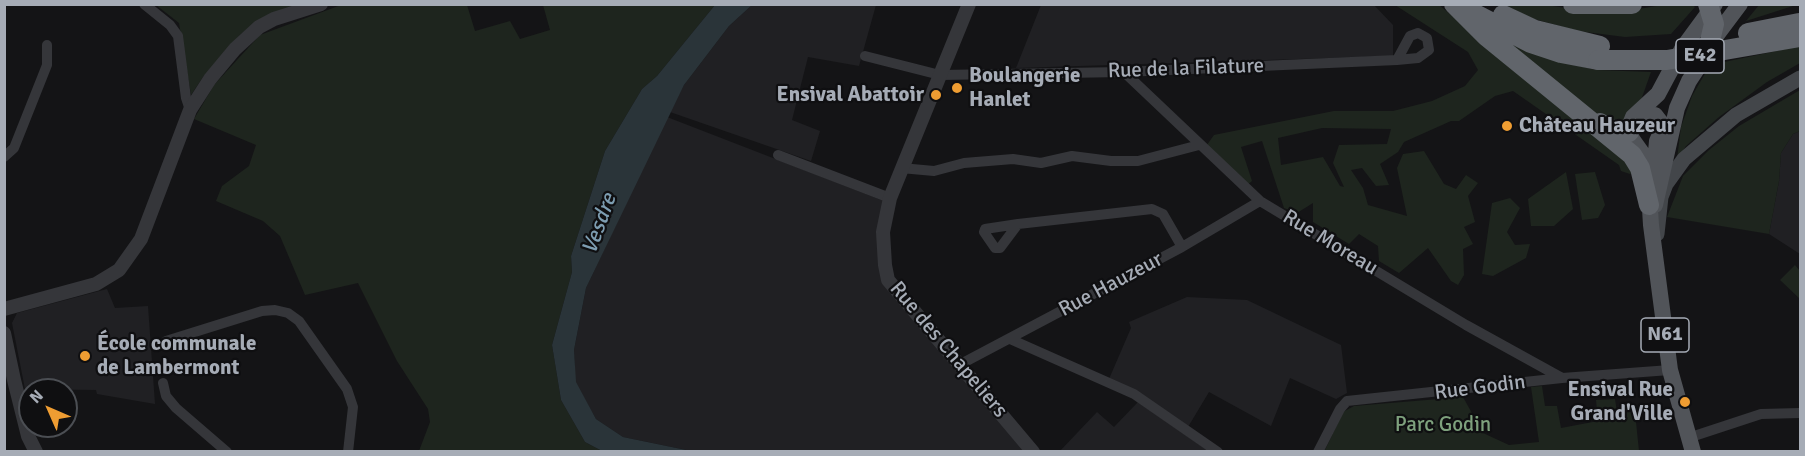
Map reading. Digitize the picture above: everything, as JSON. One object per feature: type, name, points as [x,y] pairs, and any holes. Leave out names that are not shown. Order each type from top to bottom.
[{"type":"highway","points":[[1454,4],[1486,36],[1632,155],[1640,168],[1652,205]]},
{"type":"highway","name":"E42","points":[[1461,4],[1504,31],[1561,53],[1599,53],[1667,60],[1800,27]]},
{"type":"highway","name":"E42","points":[[1485,4],[1535,30],[1599,53]]},
{"type":"highway","points":[[1573,4],[1632,4]]},
{"type":"highway","points":[[1712,6],[1715,39]]},
{"type":"highway","points":[[1565,100],[1609,129],[1633,138]]},
{"type":"main road","name":"N61","points":[[1658,271],[1657,237],[1652,205],[1654,160],[1657,141],[1662,130],[1659,118],[1686,72],[1715,39],[1740,4]]},
{"type":"main road","points":[[1657,141],[1644,145],[1633,138],[1630,122],[1658,94],[1686,43],[1712,6]]},
{"type":"main road","points":[[1652,205],[1683,93],[1715,39]]},
{"type":"main road","points":[[1657,237],[1661,197],[1673,172],[1684,159],[1736,115],[1800,78]]},
{"type":"main road","points":[[1641,112],[1651,112],[1659,118]]},
{"type":"main road","name":"N61","points":[[1633,138],[1647,160],[1670,370],[1691,445]]},
{"type":"street","points":[[144,4],[170,25],[177,36],[186,98],[190,110]]},
{"type":"street","points":[[4,309],[96,284],[119,270],[133,251],[148,222],[190,110],[210,79],[246,37],[274,19],[321,4]]},
{"type":"street","name":"Rue des Chapeliers","points":[[969,4],[890,198],[883,232],[888,280],[1033,452]]},
{"type":"street","points":[[4,157],[14,148],[47,65],[47,45]]},
{"type":"street","name":"Rue de la Filature","points":[[865,56],[940,75],[1124,72],[1397,60]]},
{"type":"street","name":"Rue Moreau","points":[[1124,72],[1260,201],[1466,325],[1562,378]]},
{"type":"street","points":[[902,168],[934,171],[964,164],[1014,159],[1041,163],[1071,156],[1111,161],[1138,161],[1199,145]]},
{"type":"street","points":[[778,155],[890,198]]},
{"type":"street","name":"Rue Hauzeur","points":[[959,365],[1182,248],[1260,201]]},
{"type":"street","points":[[1018,225],[1152,209],[1163,214],[1182,248]]},
{"type":"street","points":[[166,341],[262,311],[275,310],[288,313],[298,321],[347,389],[353,406],[348,452]]},
{"type":"street","points":[[4,333],[28,436],[36,452]]},
{"type":"street","points":[[1010,339],[1134,394],[1218,452]]},
{"type":"street","name":"Rue Godin","points":[[1318,452],[1340,409],[1347,401],[1562,378],[1670,370]]},
{"type":"street","points":[[163,383],[166,396],[176,408],[227,452]]},
{"type":"street","points":[[1691,445],[1761,414],[1800,414]]},
{"type":"shaded area","points":[[752,5],[876,5],[859,66],[808,57],[792,120],[820,131],[811,161],[670,112],[684,85],[729,26]]},
{"type":"shaded area","points":[[1041,5],[1374,5],[1393,25],[1393,56],[1016,68]]},
{"type":"shaded area","points":[[667,117],[884,201],[886,285],[1029,451],[691,451],[623,437],[596,419],[575,382],[574,350],[586,288]]},
{"type":"shaded area","points":[[1800,131],[1800,254],[1769,234],[1779,181],[1781,153],[1793,134]]},
{"type":"shaded area","name":"École communale de Lambermont","points":[[107,289],[115,308],[148,306],[155,404],[97,394],[96,390],[78,390],[78,378],[23,378],[12,323],[17,313]]},
{"type":"shaded area","points":[[1187,297],[1247,300],[1341,345],[1347,393],[1336,399],[1290,378],[1271,426],[1209,392],[1188,427],[1109,379],[1131,328],[1129,322]]},
{"type":"shaded area","points":[[1138,402],[1210,452],[1059,452],[1097,412],[1114,427]]},
{"type":"green space","points":[[1668,4],[1695,7],[1671,34],[1625,37],[1578,31],[1534,19],[1505,5],[1547,5],[1591,12],[1621,12]]},
{"type":"green space","points":[[1759,4],[1796,5],[1746,21]]},
{"type":"green space","points":[[156,5],[304,5],[266,16],[241,34],[203,77],[191,95],[179,23]]},
{"type":"green space","points":[[341,5],[467,5],[475,31],[510,21],[520,39],[550,30],[543,5],[715,5],[657,76],[642,89],[605,151],[571,256],[572,272],[552,345],[561,400],[585,442],[602,451],[419,451],[430,422],[428,409],[397,361],[358,283],[305,295],[280,236],[263,221],[216,201],[222,186],[249,166],[256,145],[194,119],[214,85],[260,35]]},
{"type":"green space","points":[[1395,5],[1439,5],[1632,162],[1634,172],[1630,174],[1621,171],[1619,165],[1513,91],[1495,96],[1459,121],[1451,121],[1404,142],[1398,152],[1380,164],[1389,185],[1376,186],[1362,168],[1351,170],[1363,188],[1368,205],[1407,216],[1397,168],[1403,154],[1424,151],[1444,184],[1456,189],[1466,175],[1478,183],[1468,196],[1475,222],[1464,227],[1473,244],[1463,249],[1464,275],[1458,285],[1451,281],[1428,248],[1399,273],[1379,261],[1378,246],[1359,234],[1349,244],[1313,222],[1313,203],[1297,213],[1284,208],[1262,141],[1241,147],[1252,181],[1245,187],[1204,149],[1214,135],[1334,111],[1393,111],[1432,101],[1465,86],[1478,70],[1468,52]],"holes":[[[1322,128],[1391,129],[1387,144],[1339,145],[1333,163],[1344,187],[1340,186],[1323,157],[1281,165],[1278,138]]]},
{"type":"green space","points":[[1506,42],[1556,61],[1597,70],[1651,72],[1640,103],[1622,124],[1604,121]]},
{"type":"green space","points":[[1800,46],[1800,63],[1767,82],[1719,117],[1686,146],[1677,159],[1681,127],[1692,96],[1710,65]]},
{"type":"green space","points":[[1800,90],[1800,131],[1793,134],[1781,153],[1779,181],[1769,234],[1667,217],[1683,176],[1709,150],[1739,126]]},
{"type":"green space","points":[[1566,172],[1573,209],[1554,226],[1531,226],[1528,199]]},
{"type":"green space","points":[[1595,172],[1605,205],[1598,218],[1582,220],[1575,174]]},
{"type":"green space","points":[[1510,198],[1520,208],[1507,232],[1515,245],[1530,244],[1526,258],[1493,276],[1482,274],[1492,203]]},
{"type":"green space","points":[[1795,265],[1800,271],[1800,299],[1780,280]]},
{"type":"green space","name":"Parc Godin","points":[[1542,386],[1545,406],[1557,406],[1561,428],[1598,421],[1596,400],[1615,399],[1617,412],[1635,412],[1639,451],[1324,452],[1343,412],[1354,406],[1463,397],[1483,433],[1509,445],[1539,442],[1531,387]]},
{"type":"water","name":"Vesdre","points":[[715,5],[752,5],[729,26],[684,85],[586,288],[574,350],[576,382],[596,419],[623,437],[691,451],[602,451],[585,442],[561,400],[552,345],[572,272],[571,256],[605,151],[642,89],[657,76]]},
{"type":"place","name":"Boulangerie Hanlet","points":[[957,88]]},
{"type":"place","name":"Ensival Abattoir","points":[[936,95]]},
{"type":"place","name":"Château Hauzeur","points":[[1507,126]]},
{"type":"place","name":"École communale de Lambermont","points":[[85,356]]},
{"type":"place","name":"Ensival Rue Grand'Ville","points":[[1685,402]]}]
